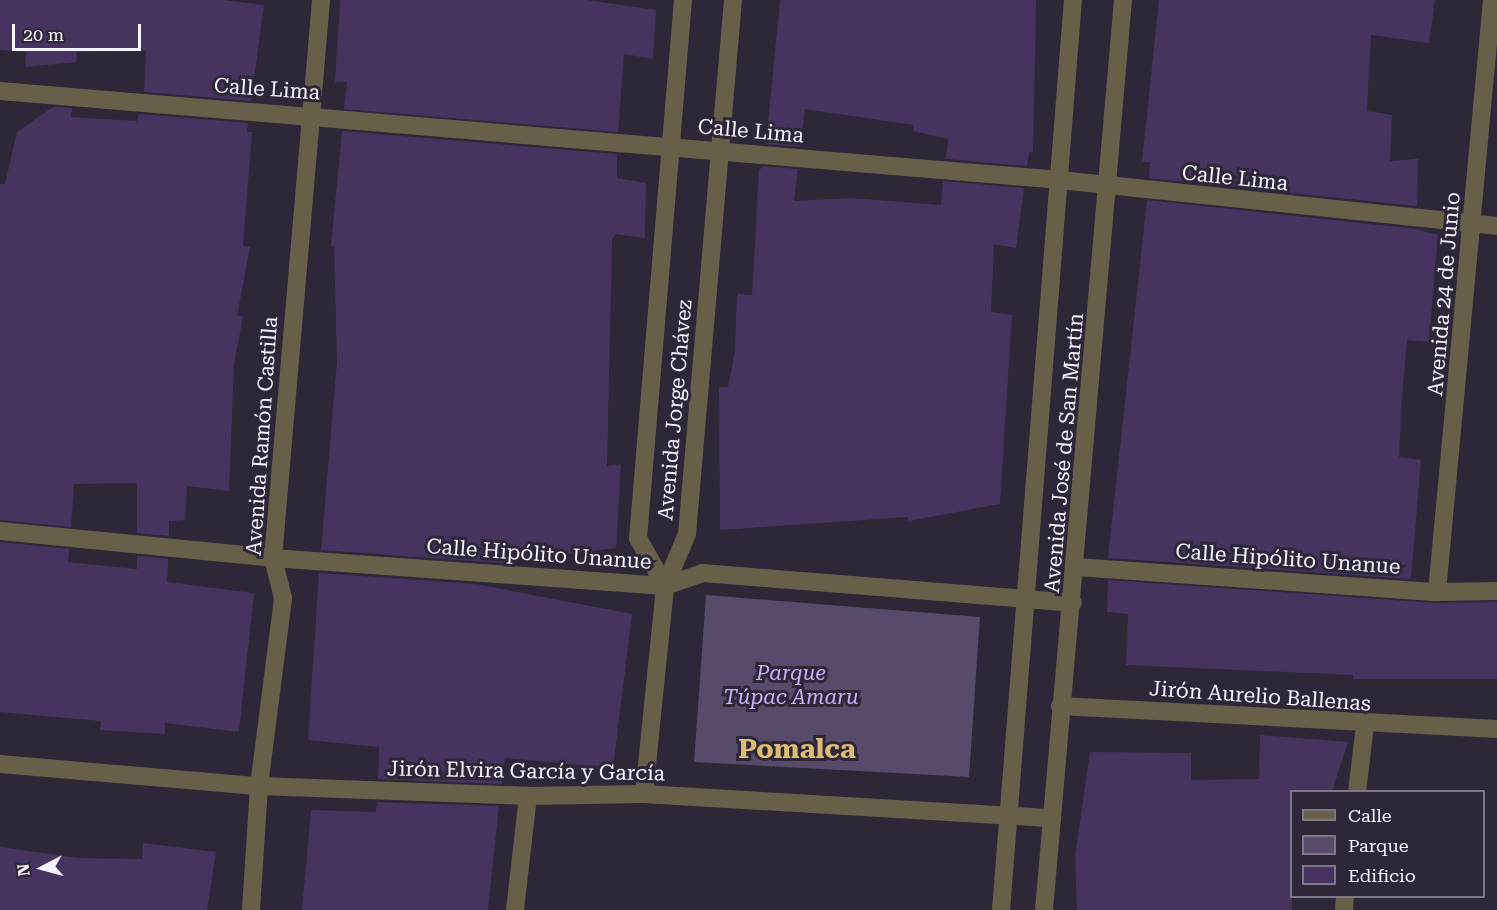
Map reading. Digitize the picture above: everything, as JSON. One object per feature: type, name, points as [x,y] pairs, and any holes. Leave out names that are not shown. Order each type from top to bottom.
[{"type":"street","name":"Avenida Ramón Castilla","points":[[251,910],[259,786],[283,598],[273,558],[321,0]]},
{"type":"street","name":"Avenida Jorge Chávez","points":[[665,586],[638,538],[683,0]]},
{"type":"street","name":"Avenida Jorge Chávez","points":[[665,586],[687,534],[733,0]]},
{"type":"street","name":"Avenida José de San Martín","points":[[1001,910],[1023,600],[1060,180],[1073,0]]},
{"type":"street","name":"Avenida José de San Martín","points":[[1044,910],[1060,706],[1073,603],[1110,188],[1123,0]]},
{"type":"street","name":"Avenida 24 de Junio","points":[[1437,592],[1473,224],[1492,0]]},
{"type":"street","name":"Calle Lima","points":[[0,91],[311,115],[1060,180],[1110,188],[1497,226]]},
{"type":"street","name":"Calle Hipólito Unanue","points":[[0,531],[273,558],[665,586],[703,573],[1073,603]]},
{"type":"street","name":"Calle Hipólito Unanue","points":[[1076,567],[1437,592],[1497,591]]},
{"type":"street","points":[[644,794],[665,586]]},
{"type":"street","name":"Jirón Aurelio Ballenas","points":[[1060,706],[1457,730],[1497,735]]},
{"type":"street","points":[[1357,790],[1365,725]]},
{"type":"street","name":"Jirón Aurelio Ballenas","points":[[1457,730],[1497,729]]},
{"type":"street","name":"Jirón Elvira García y García","points":[[0,764],[259,786],[528,796],[644,794],[1052,818]]},
{"type":"street","points":[[515,910],[528,796]]},
{"type":"green space","name":"Parque Túpac Amaru","points":[[706,595],[980,617],[969,777],[694,762]]},
{"type":"building","points":[[0,0],[223,0],[264,5],[251,101],[144,92],[146,51],[77,52],[76,62],[25,67],[26,52],[0,50]]},
{"type":"building","points":[[340,0],[587,0],[656,10],[653,59],[624,54],[618,132],[344,109],[347,82],[335,82]]},
{"type":"building","points":[[780,0],[1036,0],[1033,153],[1029,152],[1027,166],[946,159],[948,139],[913,131],[914,125],[805,109],[800,147],[766,144]]},
{"type":"building","points":[[1159,0],[1435,0],[1429,43],[1371,35],[1367,111],[1392,115],[1390,161],[1418,159],[1417,206],[1149,178],[1150,162],[1142,162]]},
{"type":"building","points":[[53,107],[72,108],[71,117],[137,121],[139,114],[248,123],[247,132],[252,132],[243,246],[250,247],[237,316],[243,316],[234,365],[229,491],[187,486],[185,520],[169,521],[169,536],[137,533],[137,483],[74,484],[71,527],[0,520],[0,184],[5,184],[17,132]]},
{"type":"building","points":[[342,131],[617,154],[617,178],[646,183],[645,238],[615,234],[612,241],[607,466],[621,464],[616,548],[501,563],[321,550],[337,362],[334,246],[331,246]]},
{"type":"building","points":[[764,166],[798,169],[794,201],[851,198],[941,205],[943,181],[1024,188],[1016,248],[994,244],[991,312],[1012,315],[1000,504],[908,521],[908,517],[720,530],[719,387],[728,387],[735,351],[737,294],[752,295],[759,170]]},
{"type":"building","points":[[1147,200],[1416,229],[1438,235],[1429,342],[1407,340],[1402,397],[1399,457],[1421,460],[1411,579],[1108,558]]},
{"type":"building","points":[[0,542],[69,549],[68,562],[137,569],[137,556],[168,559],[167,582],[254,593],[239,732],[165,723],[165,734],[100,730],[101,721],[0,712]]},
{"type":"building","points":[[319,573],[476,584],[632,614],[613,768],[505,758],[502,784],[378,779],[379,747],[308,740]]},
{"type":"building","points":[[1108,580],[1436,603],[1497,602],[1497,679],[1353,679],[1353,675],[1126,665],[1128,614],[1107,612]]},
{"type":"building","points":[[1260,735],[1348,742],[1333,790],[1290,790],[1292,910],[1077,910],[1075,857],[1090,752],[1191,753],[1191,780],[1259,779]]},
{"type":"building","points":[[377,802],[499,806],[488,910],[302,910],[311,810],[376,812]]},
{"type":"building","points":[[143,843],[216,852],[207,910],[0,910],[0,847],[79,858],[142,859]]},
{"type":"district","name":"Pomalca","points":[[797,750]]}]
